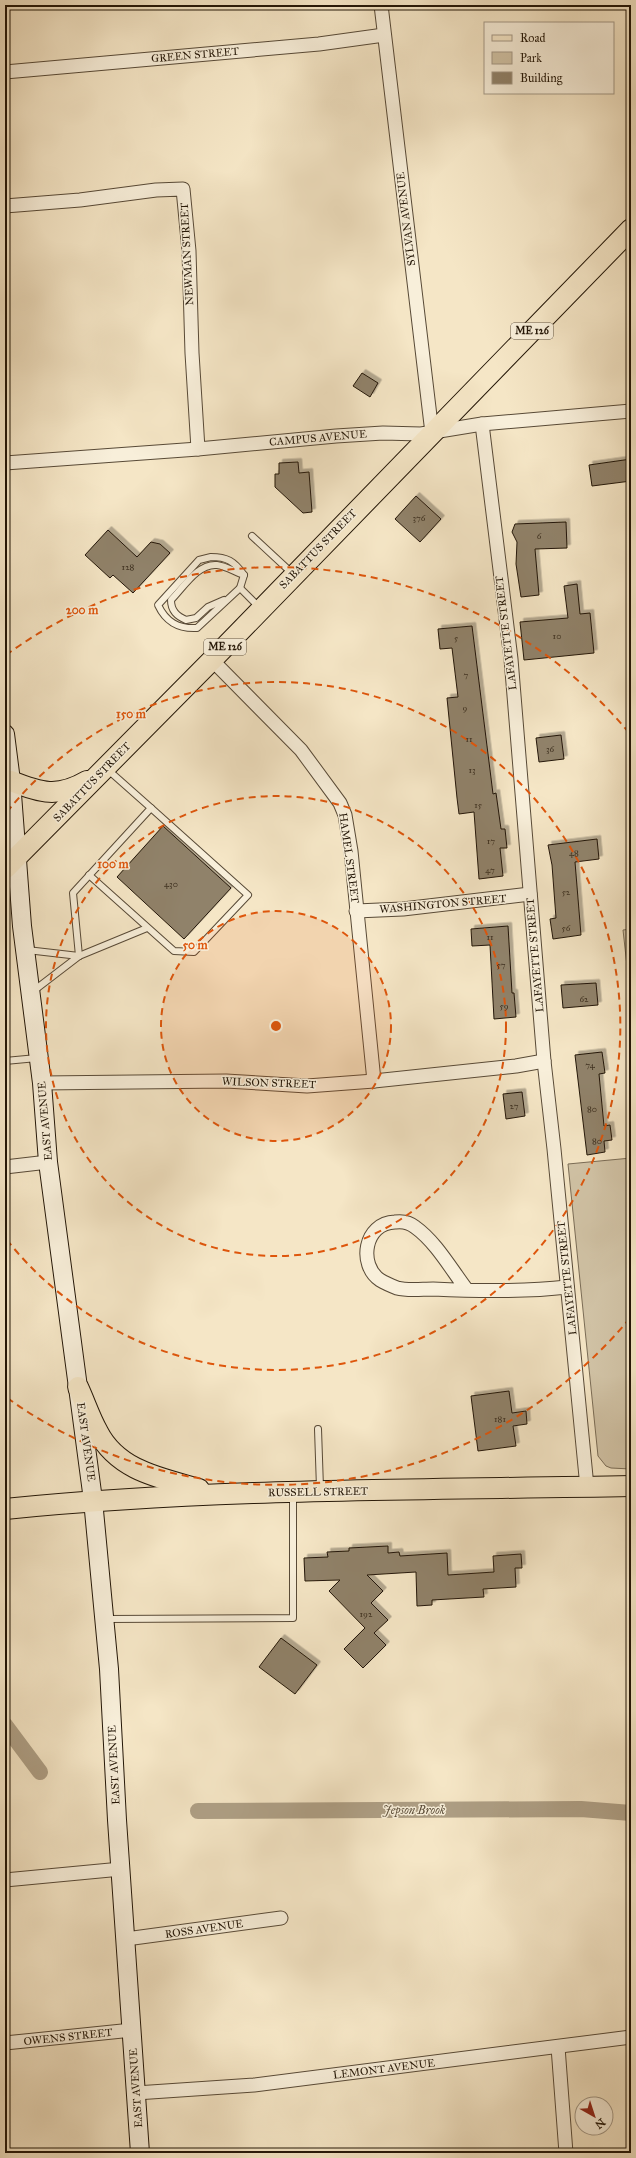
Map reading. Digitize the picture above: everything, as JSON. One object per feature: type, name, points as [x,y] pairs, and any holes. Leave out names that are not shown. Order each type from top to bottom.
[{"type":"main road","name":"SABATTUS STREET","points":[[11,864],[212,660],[631,229]]},
{"type":"main road","name":"EAST AVENUE","points":[[6,746],[11,781],[11,864],[25,950],[42,1084],[48,1162],[94,1500],[104,1619],[140,2153]]},
{"type":"main road","points":[[11,781],[43,792],[60,793],[76,787],[103,770]]},
{"type":"main road","points":[[78,1387],[98,1433],[115,1455],[136,1470],[216,1493]]},
{"type":"main road","name":"RUSSELL STREET","points":[[5,1509],[94,1500],[216,1493],[631,1486]]},
{"type":"street","name":"SYLVAN AVENUE","points":[[382,5],[384,35],[432,433]]},
{"type":"street","name":"GREEN STREET","points":[[5,72],[319,44],[384,35]]},
{"type":"street","name":"NEWMAN STREET","points":[[5,206],[80,200],[156,190],[183,189],[189,251],[198,449]]},
{"type":"street","name":"CAMPUS AVENUE","points":[[5,463],[198,449],[336,436],[432,433],[482,424],[631,411]]},
{"type":"street","name":"LAFAYETTE STREET","points":[[482,424],[511,659],[544,1061],[587,1487]]},
{"type":"street","name":"HAMEL STREET","points":[[212,660],[301,750],[340,802],[345,815],[351,851],[374,1081]]},
{"type":"street","name":"WASHINGTON STREET","points":[[356,911],[403,909],[530,894]]},
{"type":"street","name":"WILSON STREET","points":[[42,1084],[226,1081],[307,1086],[374,1081],[544,1061]]},
{"type":"street","points":[[5,1167],[48,1162]]},
{"type":"street","points":[[467,1290],[431,1242],[415,1227],[407,1222],[389,1222],[378,1226],[373,1231],[369,1238],[368,1259],[376,1276],[381,1281],[398,1288],[467,1290],[552,1288],[567,1286]]},
{"type":"street","points":[[5,1880],[121,1869]]},
{"type":"street","name":"ROSS AVENUE","points":[[126,1939],[281,1918]]},
{"type":"street","name":"OWENS STREET","points":[[5,2043],[132,2030]]},
{"type":"street","name":"LEMONT AVENUE","points":[[136,2094],[254,2085],[631,2037]]},
{"type":"street","points":[[558,2047],[566,2153]]},
{"type":"lane","points":[[252,536],[294,575]]},
{"type":"lane","points":[[211,557],[230,559],[244,574],[240,588],[197,628],[176,626],[162,615],[158,605],[199,560],[211,557]]},
{"type":"lane","points":[[227,599],[208,606],[196,618],[186,620],[174,612],[171,606],[171,600],[200,569],[207,566],[223,566],[233,572],[244,574]]},
{"type":"lane","points":[[240,588],[261,609]]},
{"type":"lane","points":[[89,876],[174,951],[194,952],[248,895],[151,808],[103,770]]},
{"type":"lane","points":[[79,956],[73,893],[151,808]]},
{"type":"lane","points":[[30,993],[79,956],[147,928]]},
{"type":"lane","points":[[25,950],[79,956]]},
{"type":"lane","points":[[5,1061],[39,1058]]},
{"type":"lane","points":[[318,1429],[320,1492]]},
{"type":"lane","points":[[104,1619],[293,1618],[293,1492]]},
{"type":"green space","points":[[631,929],[631,1002],[623,930]]},
{"type":"green space","points":[[631,1158],[631,1469],[611,1468],[606,1466],[598,1456],[568,1164]]},
{"type":"building","points":[[362,373],[378,383],[370,397],[353,386]]},
{"type":"building","points":[[631,459],[631,481],[592,486],[589,465]]},
{"type":"building","points":[[298,462],[299,473],[309,472],[312,512],[303,513],[275,487],[275,474],[279,474],[279,463]]},
{"type":"building","points":[[416,496],[441,519],[420,542],[395,519]]},
{"type":"building","points":[[566,522],[567,548],[535,549],[539,595],[521,597],[516,564],[517,542],[512,532],[515,524]]},
{"type":"building","points":[[108,530],[137,557],[151,542],[160,544],[170,553],[133,593],[113,575],[110,578],[85,555]]},
{"type":"building","points":[[577,584],[580,614],[590,613],[594,653],[524,660],[520,622],[568,618],[564,586]]},
{"type":"building","points":[[472,626],[493,794],[496,793],[501,829],[505,829],[507,848],[500,848],[503,876],[479,879],[474,812],[459,814],[457,798],[447,698],[458,697],[452,648],[440,649],[438,629]]},
{"type":"building","points":[[561,735],[564,759],[539,762],[536,738]]},
{"type":"building","points":[[163,826],[231,888],[184,939],[117,877]]},
{"type":"building","points":[[597,839],[599,859],[575,862],[581,935],[553,939],[550,919],[556,918],[552,865],[548,845]]},
{"type":"building","points":[[508,926],[512,993],[514,993],[516,1017],[494,1019],[490,945],[472,946],[471,929]]},
{"type":"building","points":[[596,983],[598,1005],[563,1008],[561,985]]},
{"type":"building","points":[[602,1052],[605,1073],[599,1074],[604,1126],[610,1125],[612,1140],[604,1141],[605,1152],[587,1155],[575,1055]]},
{"type":"building","points":[[522,1092],[525,1116],[506,1119],[503,1094]]},
{"type":"building","points":[[509,1391],[512,1413],[526,1411],[527,1424],[513,1426],[516,1446],[478,1451],[471,1396]]},
{"type":"building","points":[[388,1546],[388,1553],[399,1552],[400,1556],[447,1553],[448,1575],[494,1572],[493,1556],[521,1554],[522,1568],[515,1568],[516,1587],[483,1589],[484,1597],[432,1600],[432,1605],[417,1606],[416,1572],[367,1575],[383,1591],[371,1603],[388,1620],[374,1633],[386,1645],[363,1668],[344,1649],[365,1628],[329,1591],[340,1580],[305,1581],[304,1558],[328,1557],[327,1552],[349,1551],[349,1548]]},
{"type":"building","points":[[281,1638],[317,1665],[295,1694],[259,1667]]},
{"type":"waterway","name":"Jepson Brook","points":[[5,1725],[40,1772]]},
{"type":"waterway","name":"Jepson Brook","points":[[198,1811],[581,1809],[631,1813]]}]
